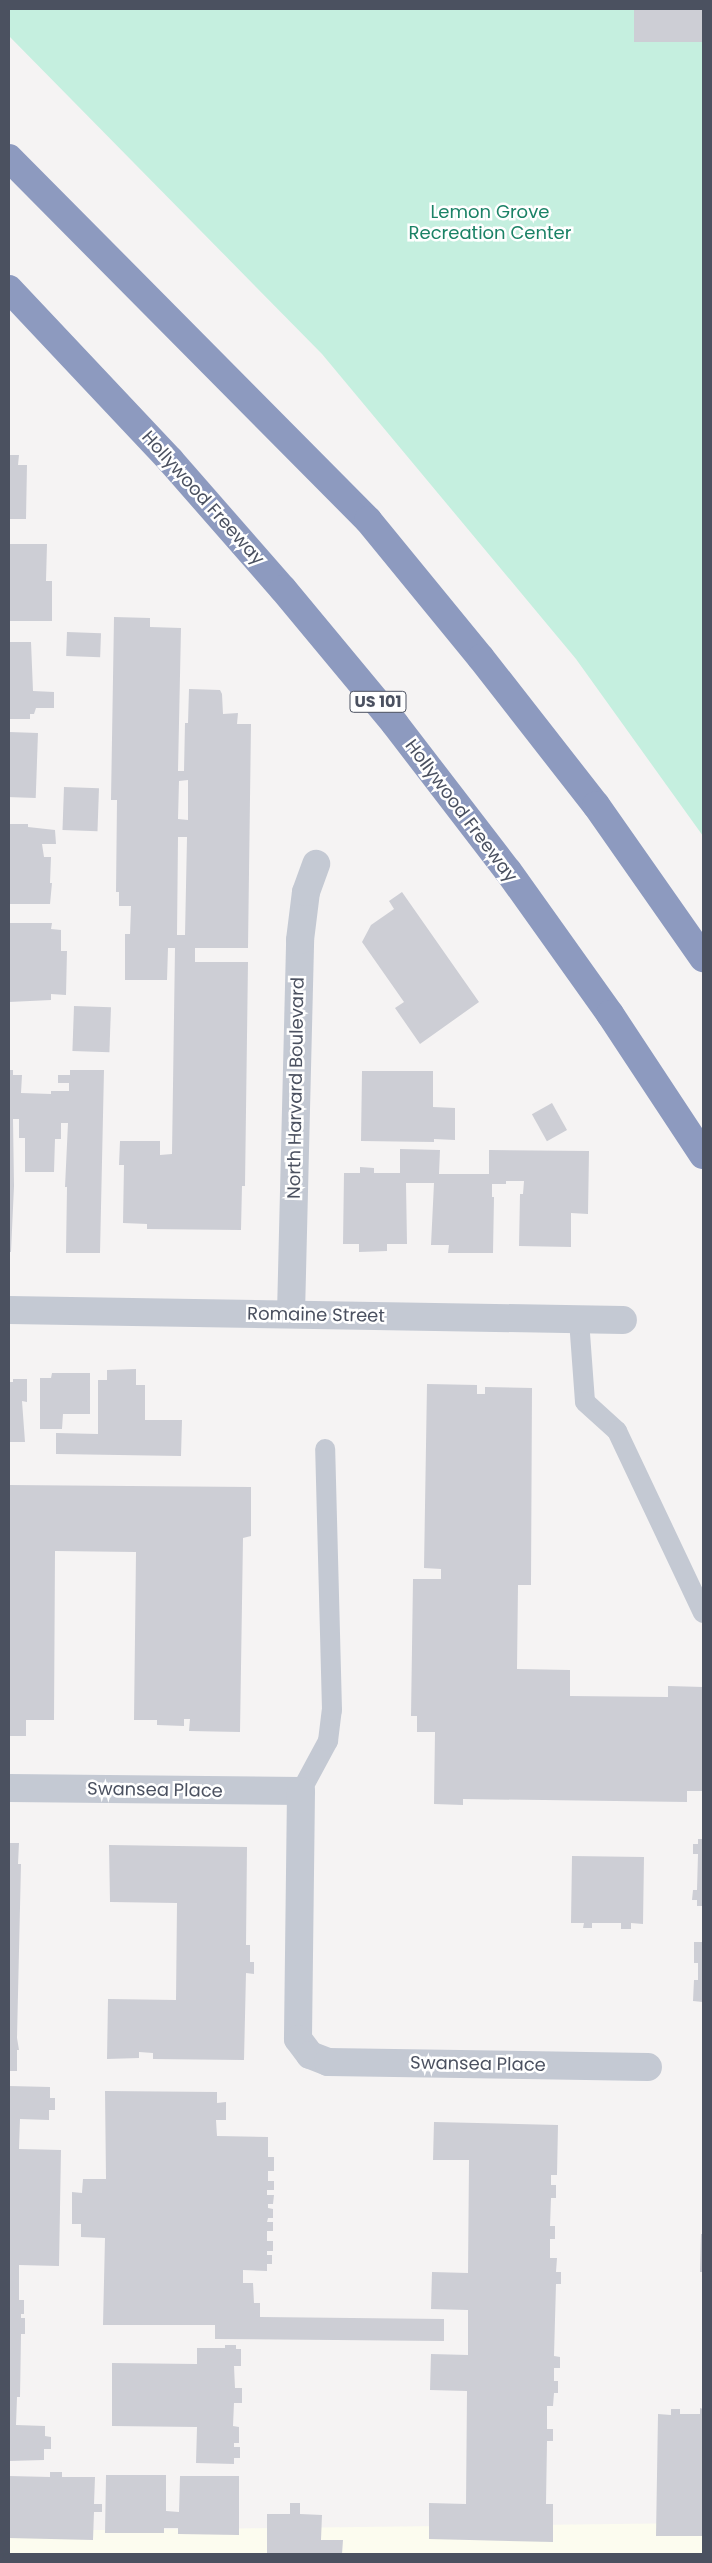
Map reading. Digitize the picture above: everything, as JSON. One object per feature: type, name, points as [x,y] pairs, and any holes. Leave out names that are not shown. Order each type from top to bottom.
[{"type":"highway","points":[[9,158],[368,520],[481,658],[596,805],[703,958]]},
{"type":"highway","name":"Hollywood Freeway","points":[[9,289],[170,460],[283,589],[395,724],[610,1014],[703,1154]]},
{"type":"street","name":"North Harvard Boulevard","points":[[291,1314],[300,940],[306,892],[316,864]]},
{"type":"street","name":"Romaine Street","points":[[9,1310],[623,1320]]},
{"type":"street","name":"Swansea Place","points":[[9,1788],[301,1791],[298,2038],[310,2056],[328,2062],[648,2067]]},
{"type":"lane","points":[[579,1320],[585,1402],[617,1431],[703,1613]]},
{"type":"lane","points":[[301,1791],[328,1741],[332,1710],[325,1449]]},
{"type":"shaded area","points":[[703,2523],[703,2554],[9,2554],[9,2531]]},
{"type":"green space","name":"Lemon Grove Recreation Center","points":[[9,9],[703,9],[703,836],[576,659],[322,354],[9,36]]},
{"type":"building","points":[[634,9],[703,9],[703,42],[634,42]]},
{"type":"building","points":[[9,455],[19,455],[18,465],[27,465],[26,519],[9,519]]},
{"type":"building","points":[[9,544],[47,544],[46,581],[52,581],[52,621],[9,621]]},
{"type":"building","points":[[114,617],[150,618],[150,627],[181,628],[178,771],[184,771],[185,723],[188,723],[189,689],[220,690],[223,714],[238,713],[237,724],[251,724],[248,948],[195,948],[195,962],[248,962],[245,1186],[242,1186],[241,1230],[147,1229],[147,1224],[123,1223],[124,1165],[119,1165],[120,1141],[160,1141],[160,1155],[172,1154],[175,948],[168,948],[167,980],[125,980],[125,934],[130,934],[131,906],[119,906],[119,892],[116,892],[117,800],[111,800]],"holes":[[[188,780],[188,820],[178,819],[179,781]],[[178,837],[187,837],[185,935],[177,935]]]},
{"type":"building","points":[[67,632],[101,633],[100,657],[66,656]]},
{"type":"building","points":[[9,642],[31,642],[33,691],[54,692],[54,708],[36,708],[34,714],[30,714],[30,719],[9,719]]},
{"type":"building","points":[[9,732],[38,733],[36,798],[9,797]]},
{"type":"building","points":[[64,787],[99,788],[97,831],[62,830]]},
{"type":"building","points":[[9,824],[28,824],[28,827],[55,830],[56,844],[42,844],[44,857],[51,857],[50,883],[52,883],[50,904],[9,904]]},
{"type":"building","points":[[402,892],[479,1002],[420,1044],[395,1008],[404,1002],[362,942],[371,925],[394,909],[389,901]]},
{"type":"building","points":[[9,923],[52,923],[51,929],[61,930],[61,951],[67,951],[66,995],[51,994],[51,1000],[9,1002]]},
{"type":"building","points":[[74,1006],[111,1007],[109,1052],[72,1051]]},
{"type":"building","points":[[9,1070],[13,1070],[13,1075],[22,1075],[21,1093],[51,1094],[51,1091],[69,1091],[69,1083],[58,1083],[58,1075],[70,1075],[70,1070],[104,1070],[100,1253],[66,1253],[67,1187],[65,1187],[68,1123],[61,1123],[61,1139],[55,1139],[54,1172],[25,1172],[25,1138],[19,1138],[19,1119],[13,1119],[14,1186],[11,1252],[9,1252]]},
{"type":"building","points":[[362,1071],[433,1071],[433,1107],[455,1108],[455,1140],[434,1139],[434,1142],[361,1141]]},
{"type":"building","points":[[552,1103],[567,1130],[547,1141],[532,1114]]},
{"type":"building","points":[[400,1149],[440,1150],[439,1174],[489,1174],[489,1150],[589,1151],[588,1214],[571,1213],[571,1247],[519,1246],[520,1194],[523,1194],[524,1181],[506,1181],[506,1184],[492,1184],[492,1197],[494,1197],[493,1253],[448,1253],[449,1245],[431,1245],[434,1183],[406,1183],[407,1244],[387,1244],[387,1251],[359,1252],[359,1244],[343,1244],[344,1173],[360,1173],[360,1167],[374,1168],[374,1173],[400,1173]]},
{"type":"building","points":[[136,1369],[136,1385],[145,1385],[145,1420],[182,1420],[181,1456],[56,1454],[56,1433],[98,1434],[98,1380],[107,1380],[107,1370]]},
{"type":"building","points":[[52,1373],[90,1373],[90,1414],[63,1414],[62,1429],[40,1429],[40,1378],[51,1378]]},
{"type":"building","points":[[13,1379],[27,1379],[27,1402],[22,1401],[25,1442],[9,1442],[9,1382],[13,1382]]},
{"type":"building","points":[[427,1384],[477,1385],[477,1394],[485,1394],[485,1387],[532,1388],[531,1585],[518,1585],[517,1669],[570,1670],[570,1696],[668,1697],[668,1686],[703,1687],[703,1791],[687,1791],[687,1802],[463,1799],[463,1805],[434,1804],[435,1732],[417,1732],[417,1716],[411,1716],[413,1579],[441,1579],[441,1569],[424,1568]]},
{"type":"building","points":[[9,1485],[251,1487],[251,1536],[243,1538],[240,1732],[189,1731],[190,1719],[184,1719],[184,1726],[157,1725],[157,1720],[134,1720],[136,1552],[55,1551],[54,1720],[26,1720],[26,1736],[9,1736]]},
{"type":"building","points":[[698,1839],[703,1839],[703,1906],[697,1906],[697,1900],[692,1900],[693,1890],[697,1890],[698,1854],[693,1854],[693,1844],[698,1844]]},
{"type":"building","points":[[9,1843],[19,1843],[18,1864],[21,1864],[17,2038],[19,2050],[17,2050],[17,2071],[9,2071]]},
{"type":"building","points":[[109,1845],[247,1847],[246,1945],[250,1945],[250,1962],[254,1962],[254,1974],[246,1973],[244,2060],[153,2059],[153,2053],[139,2052],[139,2058],[107,2059],[108,1999],[176,2000],[177,1903],[110,1902]]},
{"type":"building","points":[[572,1856],[644,1857],[643,1924],[631,1923],[631,1929],[621,1929],[621,1923],[592,1923],[592,1928],[583,1928],[584,1923],[571,1923]]},
{"type":"building","points":[[694,1942],[703,1942],[703,2002],[693,2001],[694,1980],[698,1980],[698,1963],[694,1963]]},
{"type":"building","points":[[9,2086],[50,2087],[50,2098],[55,2098],[55,2110],[49,2110],[49,2120],[20,2119],[19,2149],[61,2150],[59,2266],[19,2265],[19,2300],[24,2300],[24,2314],[21,2314],[21,2318],[25,2318],[25,2334],[21,2334],[20,2397],[17,2397],[16,2425],[45,2426],[45,2436],[51,2437],[51,2449],[44,2449],[44,2460],[9,2461]]},
{"type":"building","points":[[105,2091],[217,2092],[217,2103],[226,2102],[226,2120],[216,2120],[217,2136],[268,2137],[268,2157],[274,2157],[274,2171],[268,2171],[268,2181],[274,2181],[274,2190],[267,2190],[267,2195],[274,2195],[273,2204],[268,2204],[268,2208],[273,2209],[273,2218],[268,2218],[267,2222],[273,2222],[273,2231],[267,2231],[267,2241],[273,2241],[273,2251],[267,2251],[267,2255],[272,2255],[272,2264],[267,2264],[267,2271],[243,2270],[243,2283],[253,2283],[254,2303],[260,2303],[260,2317],[444,2319],[444,2341],[215,2339],[215,2325],[103,2325],[105,2238],[81,2237],[81,2224],[72,2224],[72,2192],[82,2193],[83,2179],[106,2179]]},
{"type":"building","points":[[434,2122],[558,2125],[557,2175],[551,2175],[551,2185],[556,2185],[556,2198],[551,2198],[550,2226],[555,2226],[555,2239],[550,2239],[550,2258],[557,2258],[556,2272],[561,2272],[561,2284],[556,2284],[554,2356],[560,2357],[560,2368],[554,2368],[554,2381],[558,2381],[558,2393],[554,2393],[553,2406],[547,2406],[547,2429],[553,2429],[553,2441],[547,2441],[546,2504],[553,2504],[553,2542],[429,2539],[429,2503],[466,2504],[467,2391],[430,2390],[431,2354],[468,2355],[468,2310],[431,2309],[432,2272],[468,2273],[469,2160],[433,2160]]},
{"type":"building","points":[[701,2234],[703,2234],[703,2272],[700,2272]]},
{"type":"building","points":[[225,2345],[236,2345],[236,2349],[241,2349],[241,2366],[234,2366],[235,2388],[242,2388],[242,2403],[234,2403],[233,2426],[239,2427],[239,2443],[234,2443],[234,2447],[240,2447],[240,2458],[234,2458],[234,2464],[196,2463],[197,2427],[112,2426],[112,2363],[197,2364],[197,2348],[225,2348]]},
{"type":"building","points":[[700,2408],[703,2409],[703,2536],[656,2536],[658,2414],[671,2415],[671,2409],[680,2409],[680,2414],[700,2414]]},
{"type":"building","points":[[50,2472],[62,2472],[62,2477],[95,2477],[94,2504],[102,2504],[102,2512],[94,2512],[93,2540],[9,2538],[9,2476],[50,2477]]},
{"type":"building","points":[[106,2475],[166,2475],[166,2511],[179,2512],[180,2476],[239,2476],[239,2535],[178,2534],[178,2528],[164,2528],[164,2533],[105,2533]]},
{"type":"building","points":[[290,2503],[300,2503],[300,2514],[322,2515],[321,2540],[343,2540],[342,2554],[267,2554],[267,2514],[290,2514]]}]
